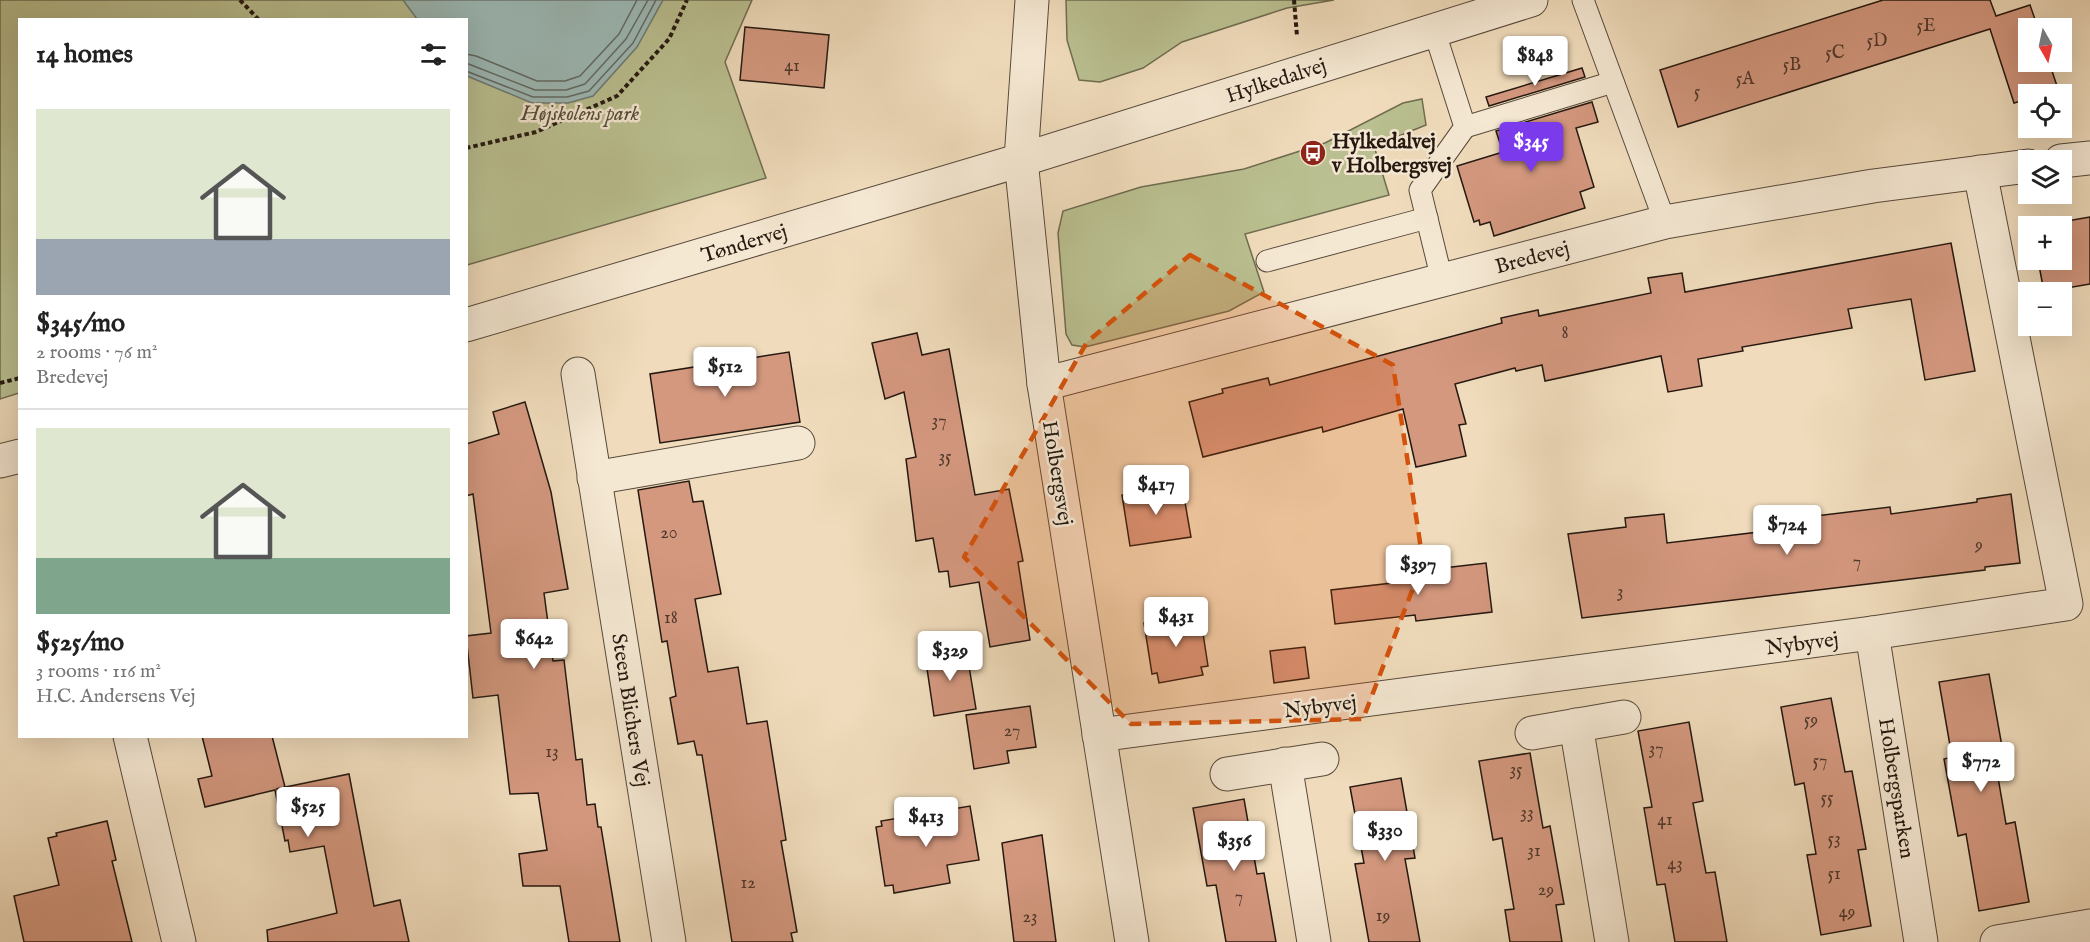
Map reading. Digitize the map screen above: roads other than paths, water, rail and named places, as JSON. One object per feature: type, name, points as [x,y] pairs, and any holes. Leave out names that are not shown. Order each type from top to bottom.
[{"type":"street","name":"Holbergsvej","points":[[1032,0],[1021,160],[1044,384],[1132,942]]},
{"type":"street","name":"Hylkedalvej","points":[[1021,160],[1531,0]]},
{"type":"street","points":[[2072,160],[2090,158]]},
{"type":"street","name":"Tøndervej","points":[[468,324],[1021,160]]},
{"type":"street","name":"Bredevej","points":[[1044,384],[1665,222],[1873,186],[2018,167]]},
{"type":"street","name":"Nybyvej","points":[[1099,735],[1872,633],[2066,604],[1980,172]]},
{"type":"street","name":"Steen Blichers Vej","points":[[578,374],[669,942]]},
{"type":"street","points":[[594,478],[798,443]]},
{"type":"street","points":[[0,461],[18,456]]},
{"type":"street","name":"Holbergsparken","points":[[1872,633],[1921,942]]},
{"type":"street","points":[[1532,733],[1624,717]]},
{"type":"street","points":[[1576,725],[1612,942]]},
{"type":"street","points":[[130,738],[179,942]]},
{"type":"street","points":[[1227,774],[1322,759]]},
{"type":"street","points":[[1285,764],[1314,942]]},
{"type":"street","points":[[1997,942],[2090,926]]},
{"type":"lane","points":[[1583,0],[1665,222]]},
{"type":"lane","points":[[1434,30],[1465,127]]},
{"type":"lane","points":[[1442,280],[1420,190],[1465,127],[1613,82]]},
{"type":"lane","points":[[1267,261],[1427,218]]},
{"type":"water","points":[[403,0],[663,0],[637,47],[593,96],[568,103],[532,103],[468,76],[468,18],[416,18]]},
{"type":"place","name":"Hylkedalvej v Holbergsvej","points":[[1313,153]]},
{"type":"park label","name":"Højskolens park","points":[[580,113]]}]
